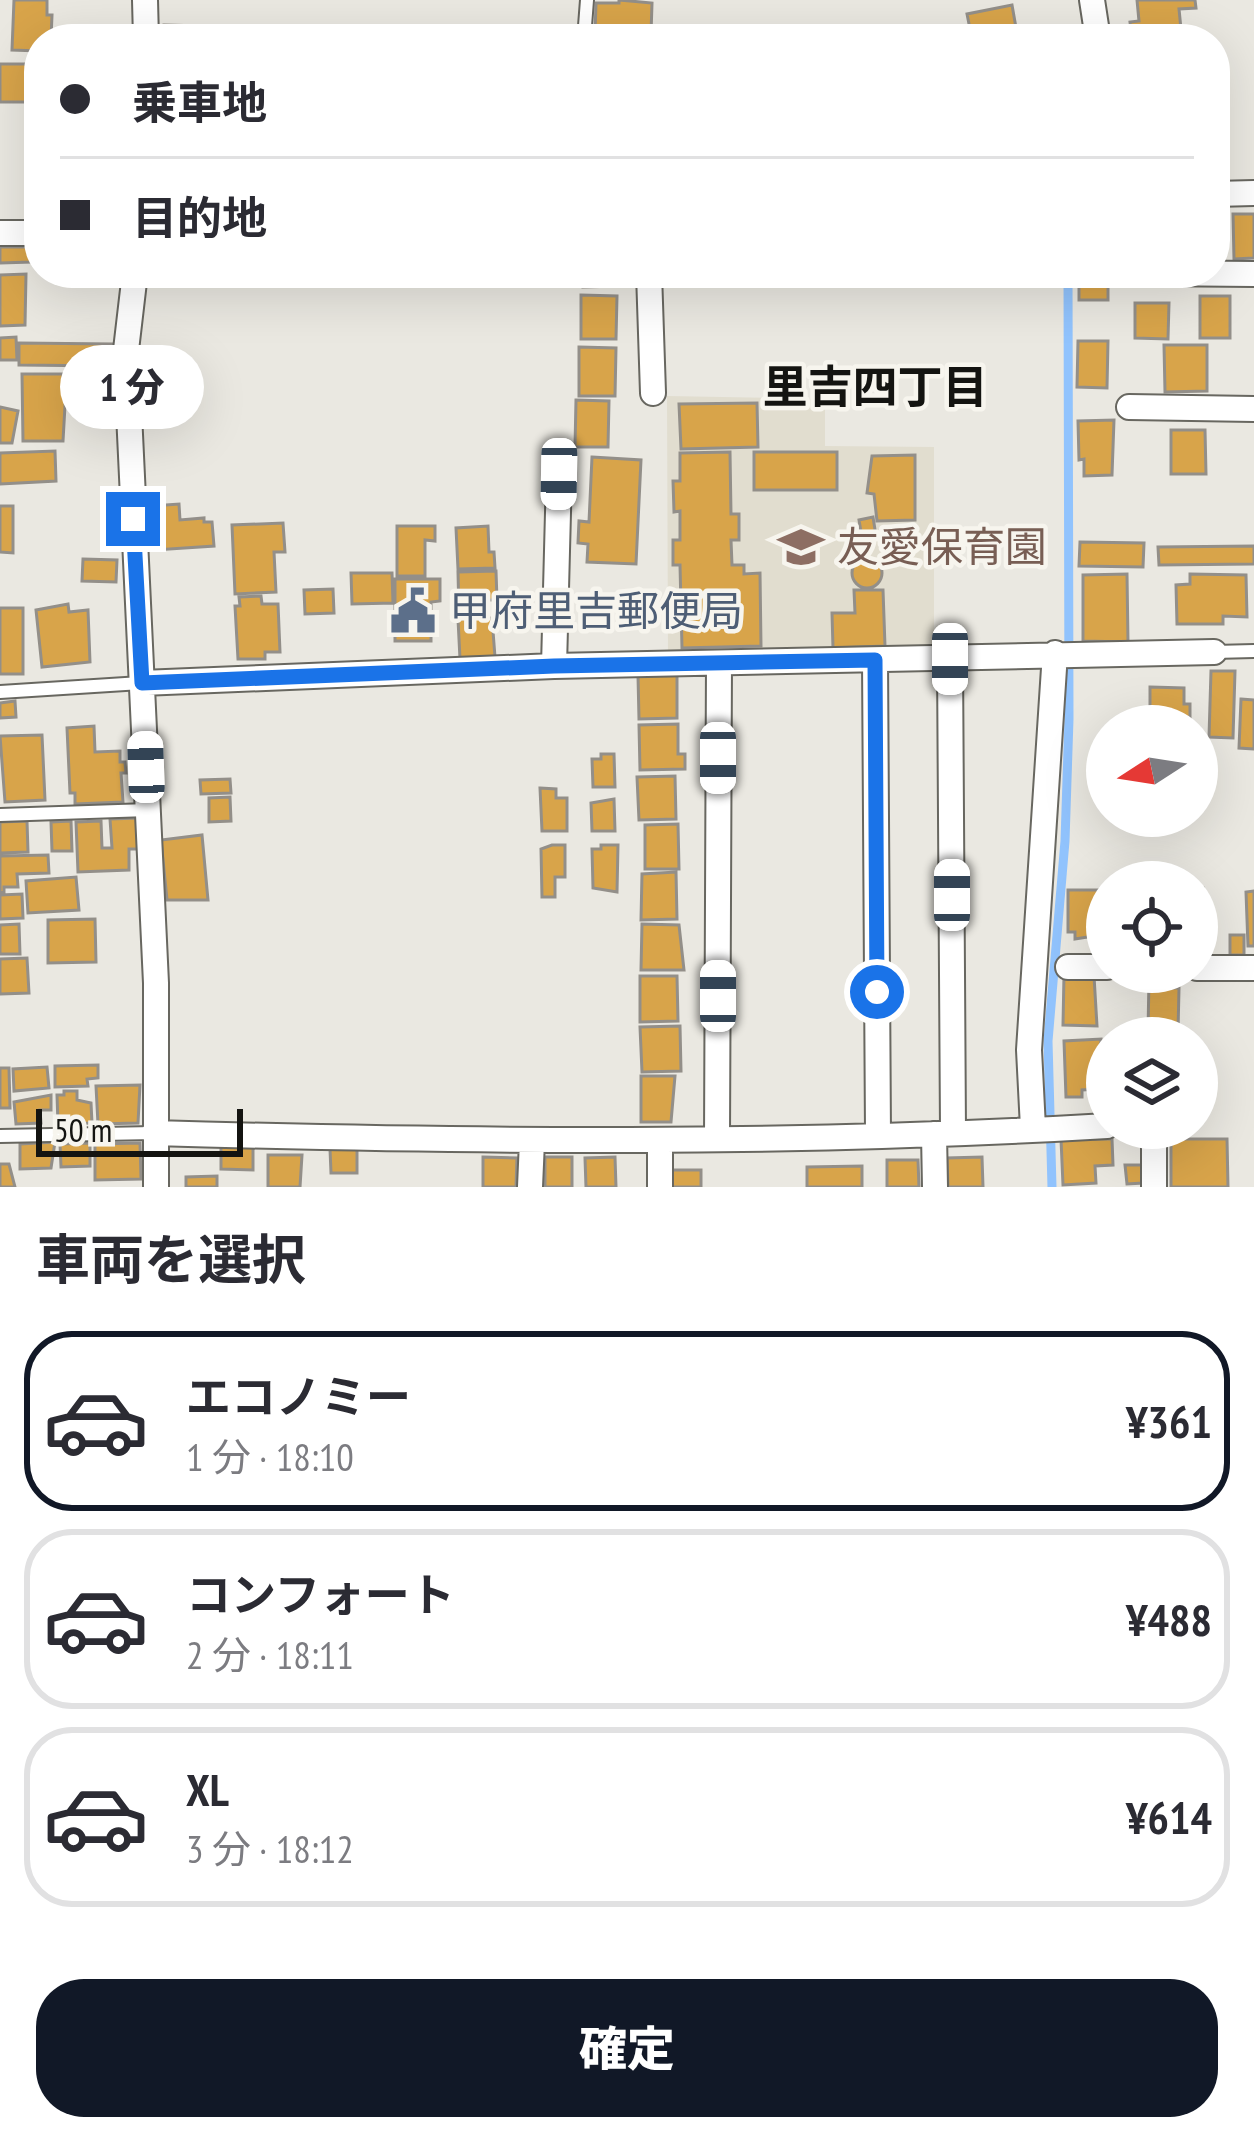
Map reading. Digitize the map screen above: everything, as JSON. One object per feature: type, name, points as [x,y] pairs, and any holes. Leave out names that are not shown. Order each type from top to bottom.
[{"type":"street","points":[[134,288],[126,350],[156,983],[156,1187]]},
{"type":"street","points":[[649,288],[653,394]]},
{"type":"street","points":[[1129,407],[1254,410]]},
{"type":"street","points":[[554,666],[559,474]]},
{"type":"street","points":[[1045,1128],[1029,1050],[1064,652]]},
{"type":"street","points":[[142,683],[554,666],[1214,652]]},
{"type":"street","points":[[935,1187],[944,1133],[950,659]]},
{"type":"street","points":[[875,660],[878,1134]]},
{"type":"street","points":[[717,1139],[718,663]]},
{"type":"street","points":[[1068,967],[1086,967]]},
{"type":"street","points":[[1218,968],[1254,968]]},
{"type":"street","points":[[154,1133],[532,1142],[1086,1127]]},
{"type":"street","points":[[660,1140],[660,1187]]},
{"type":"street","points":[[530,1187],[532,1142]]},
{"type":"street","points":[[1154,1149],[1154,1187]]},
{"type":"lane","points":[[1214,652],[1254,651]]},
{"type":"lane","points":[[0,692],[142,683]]},
{"type":"lane","points":[[0,814],[148,810]]},
{"type":"lane","points":[[0,1136],[154,1133]]},
{"type":"shaded area","name":"友愛保育園","points":[[667,396],[825,399],[825,446],[934,447],[934,647],[668,653]]},
{"type":"building","points":[[14,0],[47,0],[52,24],[24,24],[24,50],[12,50]]},
{"type":"building","points":[[1137,0],[1195,0],[1196,8],[1179,9],[1180,24],[1130,24],[1139,21]]},
{"type":"building","points":[[596,3],[652,3],[651,24],[595,24]]},
{"type":"building","points":[[1012,5],[1015,24],[969,24],[967,14]]},
{"type":"building","points":[[0,64],[24,64],[24,102],[0,102]]},
{"type":"building","points":[[1233,214],[1254,214],[1254,258],[1234,259]]},
{"type":"building","points":[[0,247],[24,247],[24,262],[0,263]]},
{"type":"building","points":[[24,274],[25,325],[0,326],[0,275]]},
{"type":"building","points":[[1079,288],[1108,288],[1108,300],[1079,300]]},
{"type":"building","points":[[581,295],[617,296],[616,339],[581,339]]},
{"type":"building","points":[[1200,296],[1230,296],[1230,338],[1200,338]]},
{"type":"building","points":[[1135,303],[1169,303],[1168,339],[1135,338]]},
{"type":"building","points":[[16,337],[17,360],[0,360],[0,338]]},
{"type":"building","points":[[1078,341],[1108,341],[1107,388],[1077,387]]},
{"type":"building","points":[[19,343],[112,344],[111,366],[19,365]]},
{"type":"building","points":[[1164,345],[1207,345],[1207,391],[1165,392]]},
{"type":"building","points":[[579,347],[616,348],[615,396],[579,396]]},
{"type":"building","points":[[22,374],[63,374],[63,441],[23,441]]},
{"type":"building","points":[[576,400],[609,401],[608,447],[575,447]]},
{"type":"building","points":[[757,403],[758,447],[681,449],[679,404]]},
{"type":"building","points":[[0,407],[18,411],[12,443],[0,443]]},
{"type":"building","points":[[1114,420],[1112,475],[1084,476],[1078,421]]},
{"type":"building","points":[[1171,430],[1205,430],[1206,474],[1171,474]]},
{"type":"building","points":[[55,451],[56,481],[0,484],[0,453]]},
{"type":"building","points":[[730,452],[731,514],[739,514],[739,540],[731,540],[732,565],[744,565],[744,574],[760,573],[761,646],[682,648],[680,565],[673,565],[673,540],[680,540],[680,511],[674,512],[673,481],[680,481],[680,453]]},
{"type":"building","points":[[754,452],[837,452],[837,490],[754,490]]},
{"type":"building","points":[[915,455],[915,520],[877,521],[874,494],[867,493],[872,456]]},
{"type":"building","points":[[592,457],[641,460],[636,564],[587,562],[588,544],[578,543],[579,521],[589,522]]},
{"type":"building","points":[[179,504],[180,520],[212,522],[214,546],[155,550],[152,506]]},
{"type":"building","points":[[0,506],[13,506],[13,553],[0,552]]},
{"type":"building","points":[[873,517],[876,536],[862,538],[859,520]]},
{"type":"building","points":[[283,523],[285,552],[274,552],[276,592],[235,594],[232,525]]},
{"type":"building","points":[[397,526],[435,526],[435,541],[425,540],[425,576],[397,576]]},
{"type":"building","points":[[488,526],[495,568],[458,569],[456,528]]},
{"type":"building","points":[[1080,542],[1144,543],[1143,567],[1079,566]]},
{"type":"building","points":[[1254,546],[1254,564],[1159,565],[1158,547]]},
{"type":"building","points":[[867,558],[878,562],[882,573],[878,584],[867,588],[856,584],[852,573],[856,562]]},
{"type":"building","points":[[83,559],[117,560],[116,582],[82,581]]},
{"type":"building","points":[[496,571],[497,600],[485,600],[486,614],[459,614],[458,572]]},
{"type":"building","points":[[351,573],[392,573],[393,603],[352,604]]},
{"type":"building","points":[[1127,574],[1128,642],[1083,641],[1083,575]]},
{"type":"building","points":[[1190,574],[1246,575],[1247,617],[1223,616],[1223,624],[1177,624],[1176,585],[1190,584]]},
{"type":"building","points":[[395,579],[440,579],[440,601],[431,602],[431,641],[395,641]]},
{"type":"building","points":[[333,589],[334,613],[305,614],[304,590]]},
{"type":"building","points":[[854,590],[883,590],[885,646],[833,648],[832,613],[855,613]]},
{"type":"building","points":[[261,596],[262,604],[278,604],[280,652],[265,652],[265,659],[238,659],[235,606],[240,606],[239,597]]},
{"type":"building","points":[[68,604],[69,612],[88,610],[90,662],[42,667],[36,610]]},
{"type":"building","points":[[0,608],[23,608],[23,674],[0,674]]},
{"type":"building","points":[[492,618],[495,657],[460,659],[458,619]]},
{"type":"building","points":[[1211,671],[1235,671],[1233,738],[1218,737],[1218,705],[1210,705]]},
{"type":"building","points":[[677,675],[677,718],[639,719],[638,676]]},
{"type":"building","points":[[1150,687],[1184,688],[1184,704],[1190,704],[1190,705],[1150,705]]},
{"type":"building","points":[[1241,699],[1254,700],[1254,749],[1239,748]]},
{"type":"building","points":[[15,701],[16,717],[0,718],[0,703]]},
{"type":"building","points":[[678,724],[678,754],[685,754],[685,769],[640,770],[639,725]]},
{"type":"building","points":[[94,726],[95,752],[120,751],[120,762],[125,762],[123,802],[75,804],[75,793],[70,793],[67,728]]},
{"type":"building","points":[[42,735],[45,800],[5,802],[0,736]]},
{"type":"building","points":[[601,754],[614,754],[615,787],[593,787],[592,759],[601,759]]},
{"type":"building","points":[[675,776],[676,819],[639,820],[637,777]]},
{"type":"building","points":[[230,779],[231,793],[201,794],[200,780]]},
{"type":"building","points":[[540,788],[556,789],[556,798],[567,798],[567,831],[542,831]]},
{"type":"building","points":[[230,797],[231,821],[209,822],[209,798]]},
{"type":"building","points":[[614,799],[615,831],[592,831],[591,803]]},
{"type":"building","points":[[138,818],[139,849],[129,849],[129,870],[78,872],[76,822],[101,821],[102,848],[112,848],[110,819]]},
{"type":"building","points":[[27,821],[28,852],[0,853],[0,822]]},
{"type":"building","points":[[71,821],[72,851],[52,851],[51,822]]},
{"type":"building","points":[[678,824],[679,869],[645,869],[645,825]]},
{"type":"building","points":[[202,835],[208,900],[167,900],[161,840]]},
{"type":"building","points":[[565,845],[565,877],[555,877],[555,897],[542,897],[541,849]]},
{"type":"building","points":[[601,845],[618,845],[617,892],[593,888],[592,849],[601,849]]},
{"type":"building","points":[[48,855],[49,873],[17,874],[18,887],[4,887],[0,893],[0,856]]},
{"type":"building","points":[[676,872],[677,919],[641,920],[642,874]]},
{"type":"building","points":[[76,877],[79,910],[28,913],[26,881]]},
{"type":"building","points":[[1068,890],[1086,890],[1086,937],[1075,939],[1075,932],[1068,932]]},
{"type":"building","points":[[1254,891],[1254,946],[1248,946],[1246,892]]},
{"type":"building","points":[[22,894],[23,918],[0,919],[0,895]]},
{"type":"building","points":[[95,919],[96,962],[48,963],[48,920]]},
{"type":"building","points":[[19,924],[20,954],[0,954],[0,925]]},
{"type":"building","points":[[642,924],[679,925],[684,970],[641,970]]},
{"type":"building","points":[[1230,935],[1244,935],[1244,955],[1230,955]]},
{"type":"building","points":[[27,958],[29,993],[0,994],[0,959]]},
{"type":"building","points":[[1064,975],[1086,976],[1086,993],[1095,993],[1096,1017],[1086,1017],[1086,1026],[1063,1025]]},
{"type":"building","points":[[640,976],[677,976],[678,1021],[640,1022]]},
{"type":"building","points":[[1149,993],[1179,993],[1178,1017],[1148,1017]]},
{"type":"building","points":[[680,1026],[681,1071],[642,1072],[640,1027]]},
{"type":"building","points":[[1086,1040],[1082,1097],[1066,1097],[1064,1041]]},
{"type":"building","points":[[98,1065],[98,1078],[87,1079],[88,1086],[55,1087],[55,1066]]},
{"type":"building","points":[[47,1067],[49,1088],[14,1091],[13,1069]]},
{"type":"building","points":[[0,1068],[9,1068],[10,1108],[0,1108]]},
{"type":"building","points":[[641,1076],[675,1076],[671,1122],[641,1122]]},
{"type":"building","points":[[140,1085],[138,1123],[98,1124],[96,1086]]},
{"type":"building","points":[[77,1091],[77,1100],[91,1103],[92,1123],[58,1124],[57,1095]]},
{"type":"building","points":[[51,1095],[51,1110],[40,1110],[41,1123],[16,1124],[14,1102]]},
{"type":"building","points":[[1086,1135],[1086,1149],[1112,1149],[1113,1165],[1095,1166],[1096,1183],[1063,1185],[1061,1139]]},
{"type":"building","points":[[1218,1139],[1227,1139],[1228,1187],[1171,1187],[1171,1149],[1218,1149]]},
{"type":"building","points":[[55,1142],[51,1168],[20,1169],[20,1144]]},
{"type":"building","points":[[90,1143],[90,1166],[61,1167],[60,1144]]},
{"type":"building","points":[[140,1143],[141,1179],[95,1180],[95,1144]]},
{"type":"building","points":[[221,1144],[253,1144],[253,1170],[221,1169]]},
{"type":"building","points":[[330,1149],[357,1149],[357,1173],[331,1173]]},
{"type":"building","points":[[268,1155],[302,1155],[300,1187],[268,1187]]},
{"type":"building","points":[[483,1157],[517,1158],[516,1187],[483,1187]]},
{"type":"building","points":[[545,1157],[572,1157],[572,1187],[545,1187]]},
{"type":"building","points":[[615,1157],[616,1187],[586,1187],[585,1158]]},
{"type":"building","points":[[982,1157],[983,1187],[948,1187],[947,1158]]},
{"type":"building","points":[[887,1160],[918,1160],[919,1187],[887,1187]]},
{"type":"building","points":[[0,1164],[9,1164],[15,1187],[0,1187]]},
{"type":"building","points":[[1125,1165],[1142,1165],[1143,1183],[1127,1184]]},
{"type":"building","points":[[862,1166],[862,1187],[807,1187],[807,1167]]},
{"type":"building","points":[[670,1170],[701,1170],[701,1187],[670,1187]]},
{"type":"building","points":[[217,1176],[217,1187],[186,1187],[186,1177]]},
{"type":"waterway","points":[[1052,1187],[1048,1041],[1065,841],[1069,719],[1068,288]]},
{"type":"place","name":"友愛保育園","points":[[801,547]]},
{"type":"place","name":"甲府里吉郵便局","points":[[413,611]]},
{"type":"district","name":"里吉四丁目","points":[[875,387]]},
{"type":"route","points":[[133,519],[142,683],[554,666],[875,660],[877,992]]}]
